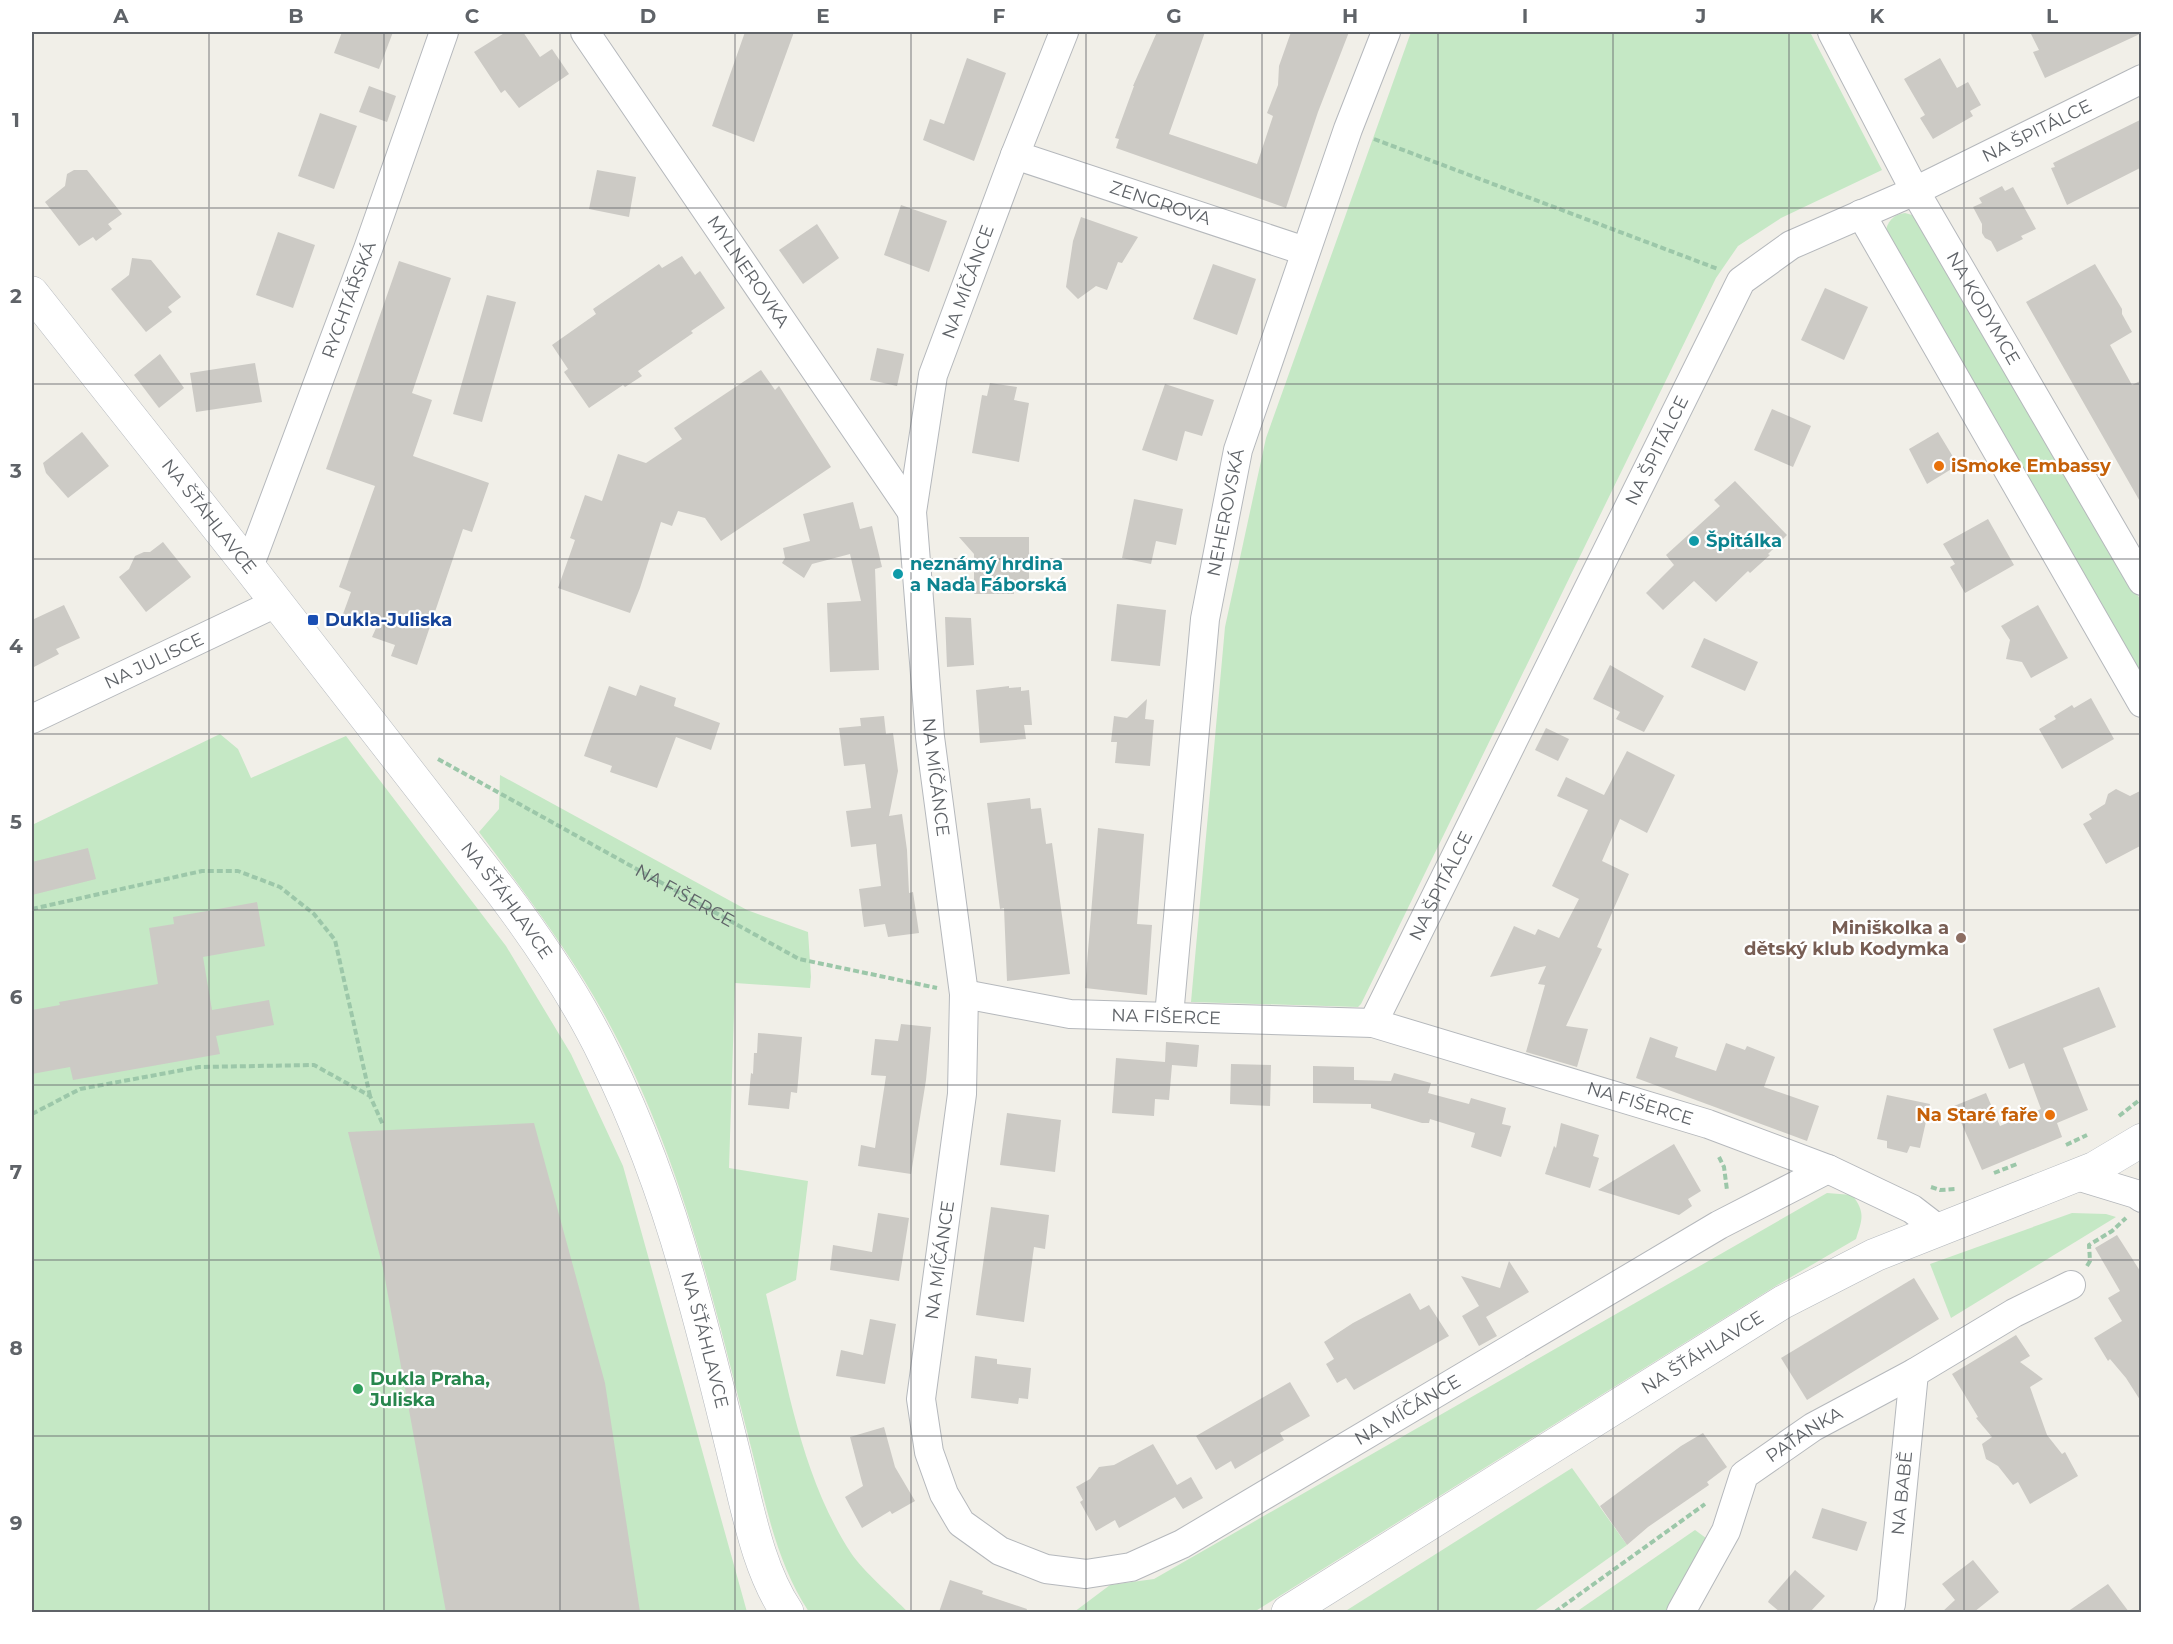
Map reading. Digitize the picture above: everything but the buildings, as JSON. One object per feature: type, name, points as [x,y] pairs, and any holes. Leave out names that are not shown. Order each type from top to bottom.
[{"type":"street","name":"RYCHTÁŘSKÁ","points":[[249,567],[368,249],[444,32]]},
{"type":"street","name":"MYLNEROVKA","points":[[585,32],[912,512]]},
{"type":"street","name":"NEHEROVSKÁ","points":[[1169,1016],[1205,618],[1238,450],[1348,129],[1386,32]]},
{"type":"street","name":"NA KODYMCE","points":[[1832,32],[1915,191],[2142,581]]},
{"type":"street","name":"NA MÍČÁNCE","points":[[1057,33],[1015,155],[933,375],[912,512],[930,736],[964,994],[962,1094],[921,1399],[929,1452],[944,1494],[961,1523],[1000,1551],[1046,1569],[1086,1574],[1131,1567],[1182,1544],[1719,1225],[1828,1169]]},
{"type":"street","name":"NA ŠPITÁLCE","points":[[1373,1023],[1741,281],[1791,245],[1915,191],[2142,79]]},
{"type":"street","name":"ZENGROVA","points":[[1015,155],[1305,251]]},
{"type":"street","points":[[1861,214],[2142,703]]},
{"type":"street","name":"NA ŠŤÁHLAVCE","points":[[32,293],[249,567],[529,929],[577,1005],[605,1055],[659,1184],[693,1294],[765,1567],[787,1612]]},
{"type":"street","name":"NA JULISCE","points":[[32,719],[276,603]]},
{"type":"street","name":"NA FIŠERCE","points":[[964,994],[1070,1014],[1373,1023],[1708,1124],[1828,1169],[1912,1209],[1938,1229]]},
{"type":"street","name":"NA ŠŤÁHLAVCE","points":[[1288,1612],[1783,1302],[1850,1267],[1938,1229],[2077,1176],[2142,1140]]},
{"type":"street","points":[[2077,1176],[2136,1194],[2135,1207]]},
{"type":"street","name":"PAŤANKA","points":[[1681,1612],[1726,1531],[1744,1475],[1813,1427],[1914,1373],[2014,1313],[2071,1285]]},
{"type":"street","name":"NA BABĚ","points":[[1893,1610],[1914,1373]]},
{"type":"path","points":[[1395,147],[1710,266],[1723,273]]},
{"type":"path","name":"NA FIŠERCE","points":[[436,758],[799,959],[964,994]]},
{"type":"path","points":[[32,909],[202,871],[238,871],[280,887],[314,914],[334,940],[370,1096],[383,1125]]},
{"type":"path","points":[[32,1114],[80,1089],[199,1067],[314,1065],[370,1096]]},
{"type":"path","points":[[2110,1122],[2142,1098]]},
{"type":"path","points":[[2063,1146],[2092,1133]]},
{"type":"path","points":[[1715,1147],[1724,1167],[1729,1200]]},
{"type":"path","points":[[1990,1175],[2022,1162]]},
{"type":"path","points":[[1929,1186],[1940,1190],[1958,1189]]},
{"type":"path","points":[[2089,1245],[2112,1231],[2135,1207]]},
{"type":"path","points":[[1555,1612],[1706,1503]]},
{"type":"green space","points":[[1411,32],[1810,32],[1882,170],[1781,218],[1738,246],[1716,278],[1361,1004],[1358,1007],[1191,1002],[1225,627],[1266,438]]},
{"type":"green space","points":[[1905,213],[1912,215],[1921,223],[2141,601],[2141,686],[1885,234],[1891,219]]},
{"type":"green space","name":"Dukla Praha, Juliska","points":[[220,734],[238,749],[251,778],[346,736],[506,946],[571,1054],[623,1166],[747,1612],[32,1612],[32,825]]},
{"type":"green space","points":[[500,775],[747,910],[808,932],[810,988],[735,983],[729,1168],[808,1181],[796,1280],[766,1294],[781,1361],[808,1460],[834,1523],[856,1560],[908,1612],[809,1612],[798,1594],[774,1534],[688,1213],[646,1101],[612,1030],[580,974],[479,832],[499,809]]},
{"type":"green space","points":[[1827,1193],[1852,1195],[1856,1201],[1862,1216],[1856,1239],[1774,1287],[1254,1612],[1074,1612],[1110,1585],[1154,1579]]},
{"type":"green space","points":[[2072,1213],[2106,1214],[2116,1217],[1951,1318],[1930,1264]]},
{"type":"green space","points":[[1572,1468],[1627,1545],[1533,1612],[1344,1612]]},
{"type":"green space","points":[[1695,1530],[1710,1541],[1666,1612],[1576,1612]]},
{"type":"place","name":"iSmoke Embassy","points":[[1939,466]]},
{"type":"place","name":"Špitálka","points":[[1694,541]]},
{"type":"place","name":"neznámý hrdina a Naďa Fáborská","points":[[898,574]]},
{"type":"place","name":"Dukla-Juliska","points":[[313,620]]},
{"type":"place","name":"Miniškolka a dětský klub Kodymka","points":[[1961,938]]},
{"type":"place","name":"Na Staré faře","points":[[2050,1115]]},
{"type":"place","name":"Dukla Praha, Juliska","points":[[358,1389]]}]
